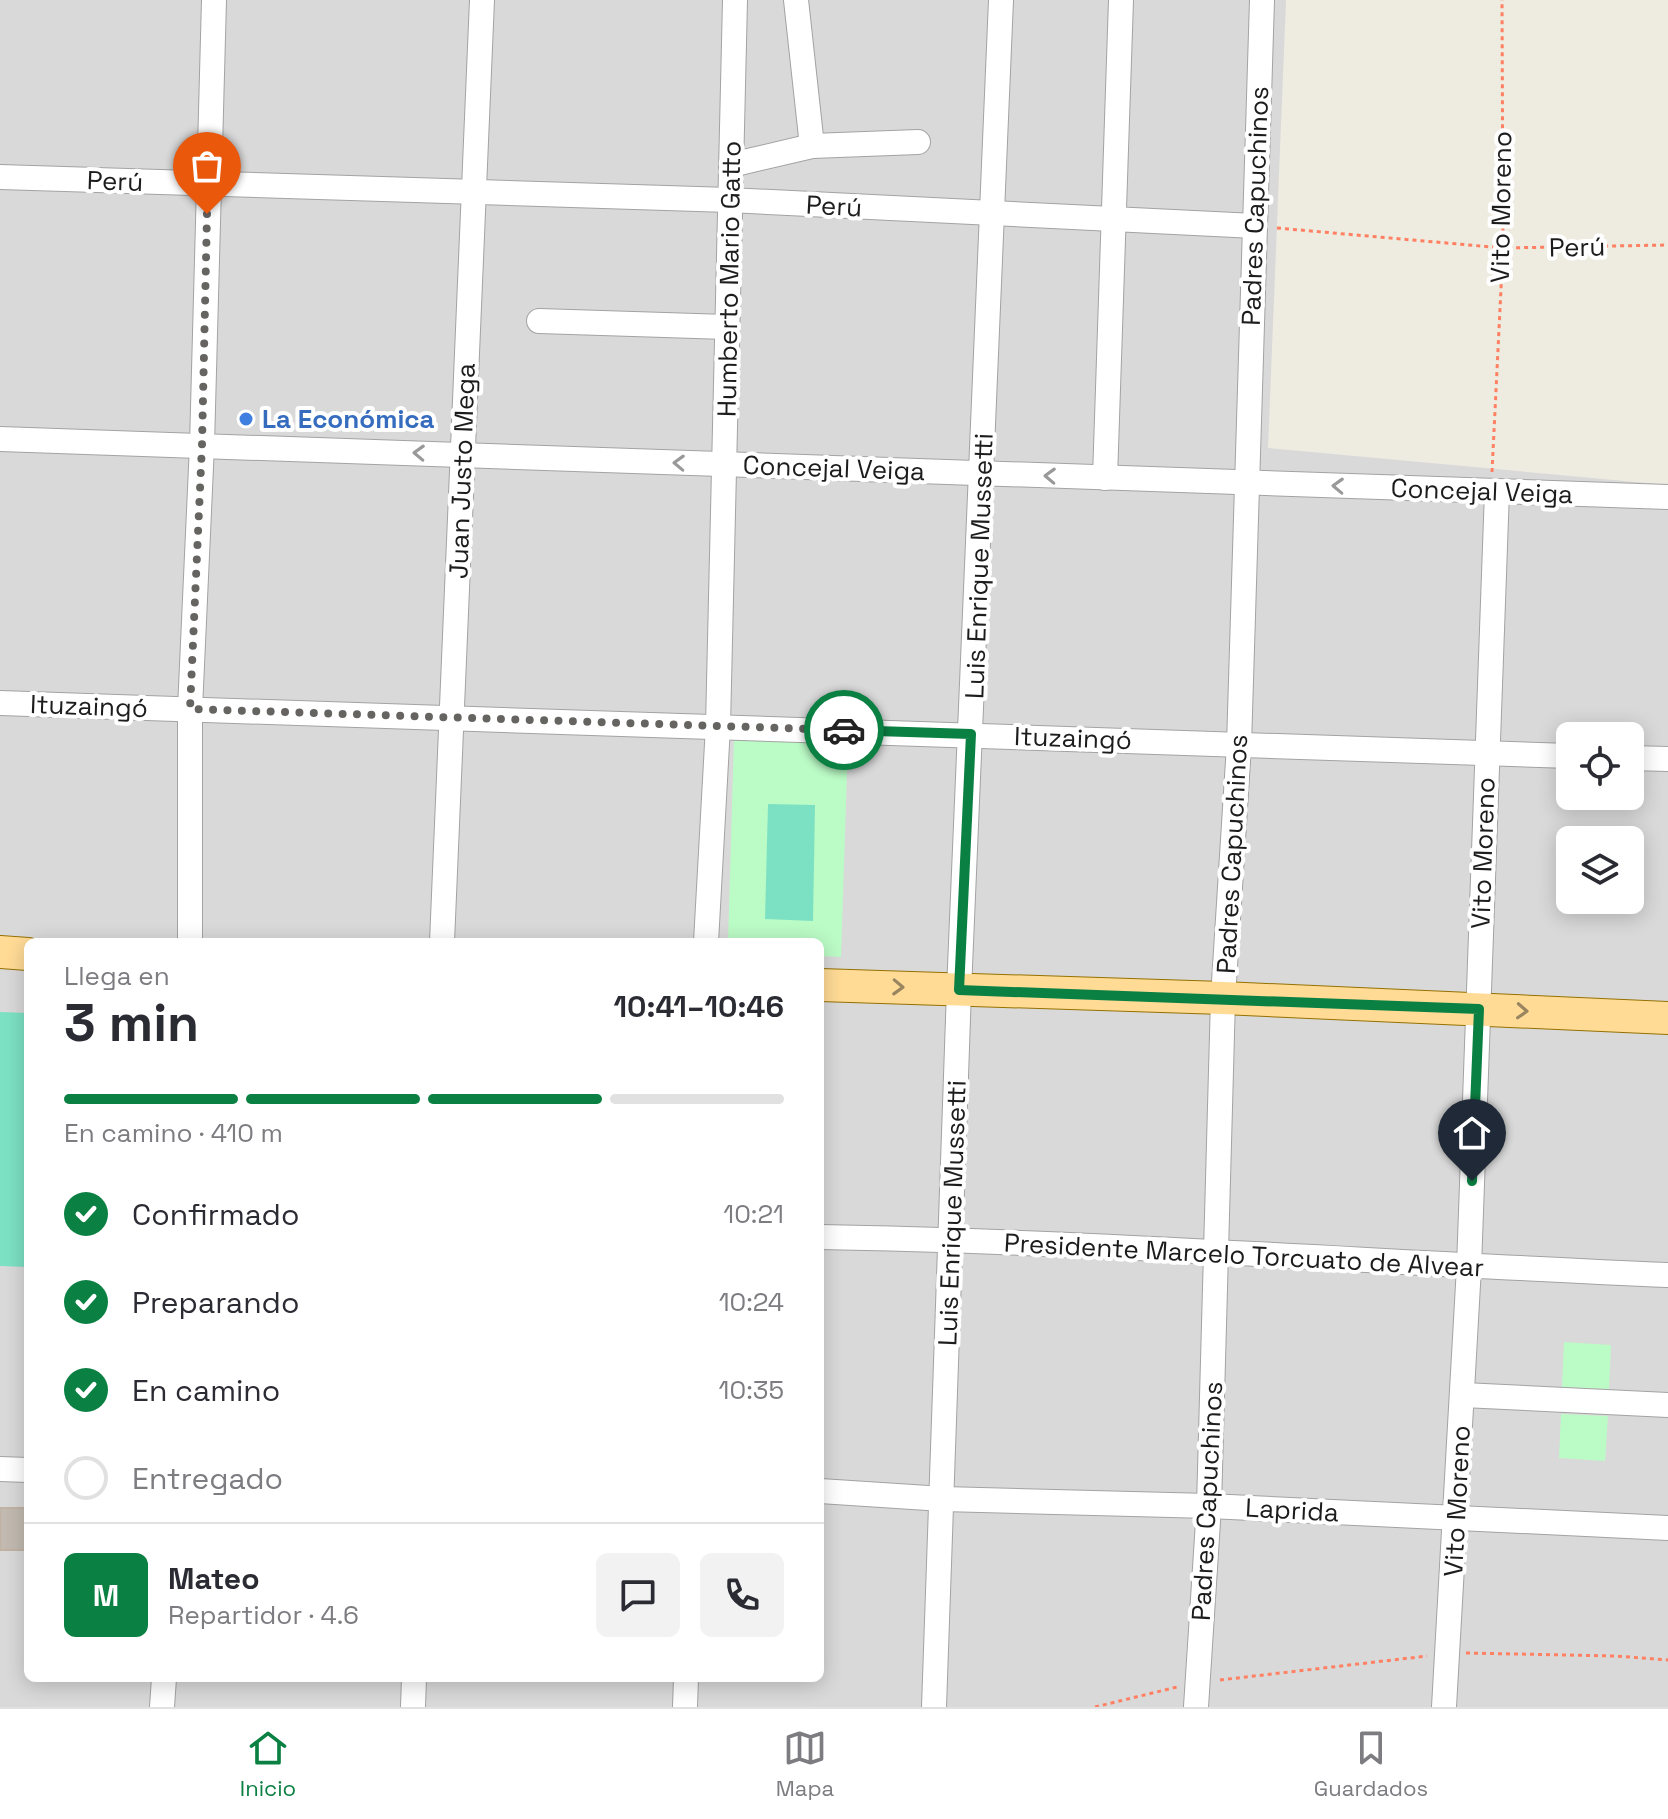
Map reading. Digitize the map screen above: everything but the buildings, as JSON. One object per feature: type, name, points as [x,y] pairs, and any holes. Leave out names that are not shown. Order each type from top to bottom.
[{"type":"main road","points":[[0,952],[24,954]]},
{"type":"main road","points":[[824,985],[1223,998],[1668,1018]]},
{"type":"street","points":[[190,938],[190,709],[202,445],[214,0]]},
{"type":"street","name":"Juan Justo Mega","points":[[442,938],[482,0]]},
{"type":"street","name":"Humberto Mario Gatto","points":[[706,938],[718,726],[735,0]]},
{"type":"street","points":[[796,0],[812,146]]},
{"type":"street","name":"Luis Enrique Mussetti","points":[[934,1707],[959,990],[1001,0]]},
{"type":"street","points":[[1105,478],[1121,0]]},
{"type":"street","name":"Padres Capuchinos","points":[[1197,1695],[1209,1506],[1223,998],[1239,745],[1262,0]]},
{"type":"street","points":[[731,165],[812,146],[918,142]]},
{"type":"street","name":"Perú","points":[[0,177],[729,200],[1255,226]]},
{"type":"street","points":[[539,321],[727,327]]},
{"type":"street","name":"Concejal Veiga","points":[[0,439],[1668,497]]},
{"type":"street","name":"Vito Moreno","points":[[1444,1707],[1469,1267],[1497,491]]},
{"type":"street","name":"Ituzaingó","points":[[0,703],[1556,756]]},
{"type":"street","points":[[1644,758],[1668,759]]},
{"type":"street","name":"Presidente Marcelo Torcuato de Alvear","points":[[824,1237],[1217,1250],[1469,1267],[1668,1275]]},
{"type":"street","points":[[1463,1395],[1668,1405]]},
{"type":"street","points":[[0,1469],[24,1470]]},
{"type":"street","name":"Laprida","points":[[824,1491],[943,1499],[1209,1506],[1668,1528]]},
{"type":"street","points":[[162,1707],[164,1682]]},
{"type":"street","points":[[413,1707],[414,1682]]},
{"type":"street","points":[[685,1707],[686,1682]]},
{"type":"path","name":"Vito Moreno","points":[[1497,491],[1491,474],[1503,248],[1502,0]]},
{"type":"path","name":"Perú","points":[[1255,226],[1503,248],[1668,245]]},
{"type":"path","points":[[1095,1707],[1197,1695],[1449,1653],[1668,1660]]},
{"type":"shaded area","points":[[0,0],[1286,0],[1268,448],[1668,485],[1668,1707],[0,1707]]},
{"type":"green space","points":[[734,738],[848,742],[841,957],[824,956],[824,938],[728,938]]},
{"type":"green space","points":[[768,804],[815,805],[813,921],[765,919]]},
{"type":"green space","points":[[0,1012],[24,1013],[24,1267],[0,1266]]},
{"type":"green space","points":[[1564,1342],[1611,1345],[1609,1389],[1562,1387]]},
{"type":"green space","points":[[1561,1414],[1608,1416],[1605,1461],[1559,1458]]},
{"type":"way so far","points":[[207,214],[202,445],[190,709],[844,730]]},
{"type":"place","name":"La Económica","points":[[246,419]]},
{"type":"route","points":[[844,730],[971,734],[959,990],[1479,1009],[1472,1181]]}]
